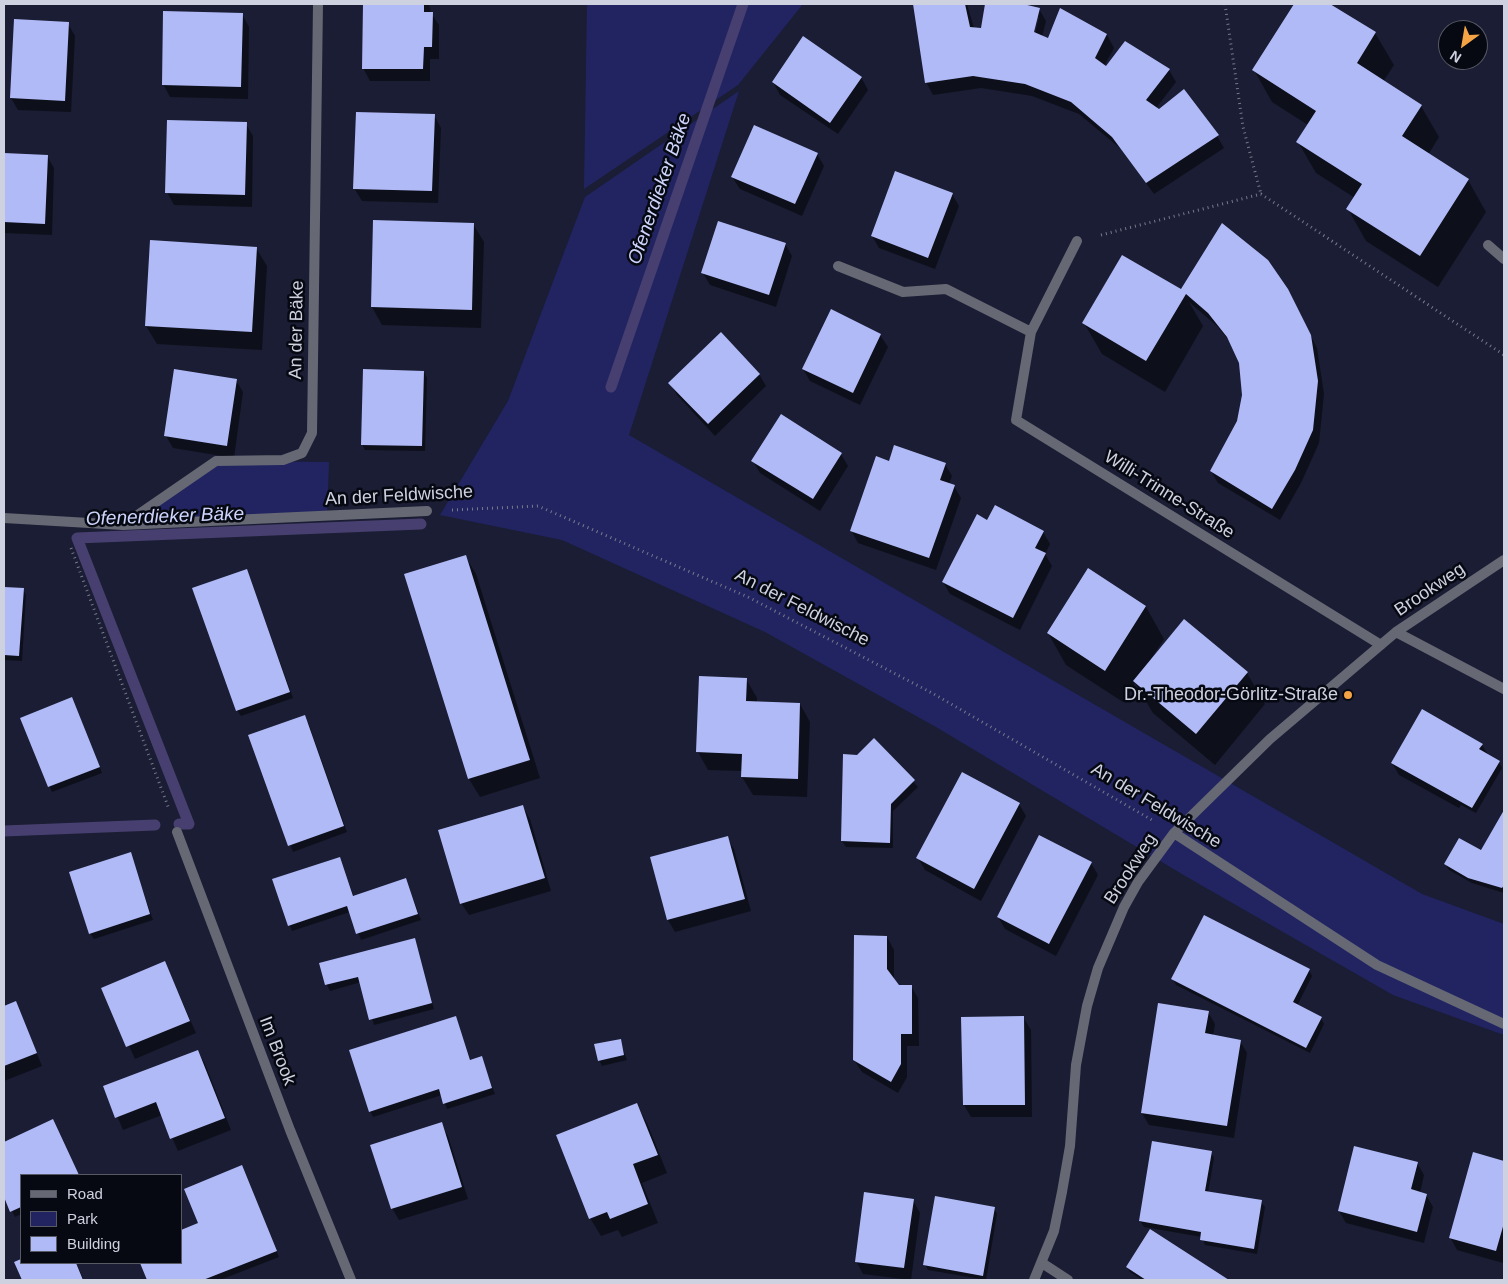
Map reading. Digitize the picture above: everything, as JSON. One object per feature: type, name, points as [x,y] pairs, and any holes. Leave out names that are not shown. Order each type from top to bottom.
[{"type":"street","name":"An der Bäke","points":[[123,525],[216,461],[283,460],[302,453],[312,433],[318,4]]},
{"type":"street","name":"Willi-Trinne-Straße","points":[[1077,241],[1031,332],[1016,420],[1381,645]]},
{"type":"street","points":[[1488,245],[1504,260]]},
{"type":"street","points":[[838,266],[903,292],[946,289],[1031,332]]},
{"type":"street","name":"An der Feldwische","points":[[4,518],[123,525],[427,511]]},
{"type":"street","name":"Brookweg","points":[[1034,1280],[1054,1231],[1062,1192],[1070,1146],[1076,1065],[1081,1029],[1098,968],[1124,907],[1138,882],[1174,833],[1270,739],[1396,632],[1504,560]]},
{"type":"street","points":[[1396,632],[1504,689]]},
{"type":"street","name":"Im Brook","points":[[178,832],[290,1130],[351,1280]]},
{"type":"street","name":"An der Feldwische","points":[[1174,833],[1377,966],[1504,1024]]},
{"type":"street","points":[[1042,1263],[1068,1280]]},
{"type":"path","points":[[1225,4],[1243,128],[1261,194],[1504,355]]},
{"type":"path","points":[[1077,241],[1261,194]]},
{"type":"path","name":"An der Feldwische","points":[[427,511],[538,506],[748,597],[932,692],[1174,833]]},
{"type":"path","points":[[61,522],[178,832]]},
{"type":"green space","points":[[587,4],[803,4],[738,85],[584,189]]},
{"type":"green space","points":[[739,91],[629,435],[1422,894],[1504,924],[1504,1035],[1393,995],[1187,877],[936,727],[765,632],[562,540],[440,515],[508,401],[585,197]]},
{"type":"green space","points":[[216,461],[329,462],[327,516],[123,525]]},
{"type":"building","points":[[363,4],[424,4],[424,12],[433,12],[432,47],[424,47],[423,69],[362,69]]},
{"type":"building","points":[[913,4],[965,4],[970,27],[981,28],[985,4],[1023,4],[1040,8],[1034,32],[1048,38],[1060,8],[1107,34],[1095,58],[1106,66],[1125,41],[1170,69],[1146,100],[1159,109],[1184,89],[1219,135],[1146,183],[1112,137],[1071,102],[1025,84],[973,76],[925,83]]},
{"type":"building","points":[[1294,4],[1330,4],[1376,32],[1357,63],[1422,105],[1402,136],[1469,179],[1420,256],[1346,209],[1362,184],[1296,142],[1316,111],[1252,70]]},
{"type":"building","points":[[163,11],[243,13],[241,87],[162,85]]},
{"type":"building","points":[[14,19],[69,22],[65,101],[10,98]]},
{"type":"building","points":[[803,36],[862,77],[830,123],[772,82]]},
{"type":"building","points":[[356,112],[435,114],[432,191],[353,189]]},
{"type":"building","points":[[167,120],[247,122],[245,195],[165,193]]},
{"type":"building","points":[[754,125],[818,153],[795,204],[731,177]]},
{"type":"building","points":[[4,153],[48,155],[45,224],[4,222]]},
{"type":"building","points":[[895,171],[953,193],[928,258],[871,236]]},
{"type":"building","points":[[373,220],[474,223],[472,310],[371,307]]},
{"type":"building","points":[[718,221],[786,243],[769,295],[701,273]]},
{"type":"building","points":[[1222,223],[1268,260],[1288,289],[1311,335],[1318,381],[1313,430],[1295,470],[1272,509],[1210,471],[1237,421],[1242,395],[1239,363],[1227,337],[1208,313],[1186,294],[1146,361],[1082,323],[1122,255],[1181,289]]},
{"type":"building","points":[[150,240],[257,247],[252,332],[145,326]]},
{"type":"building","points":[[831,309],[881,334],[853,393],[802,369]]},
{"type":"building","points":[[721,332],[760,374],[708,424],[668,383]]},
{"type":"building","points":[[174,369],[237,379],[227,446],[164,436]]},
{"type":"building","points":[[363,369],[424,371],[422,446],[361,445]]},
{"type":"building","points":[[781,414],[842,453],[813,499],[751,461]]},
{"type":"building","points":[[894,445],[946,463],[940,480],[955,485],[929,558],[850,531],[876,456],[889,461]]},
{"type":"building","points":[[995,505],[1044,531],[1035,548],[1046,553],[1013,618],[942,582],[977,514],[987,520]]},
{"type":"building","points":[[466,555],[530,760],[468,779],[404,574]]},
{"type":"building","points":[[1088,568],[1146,606],[1105,671],[1047,633]]},
{"type":"building","points":[[247,569],[290,692],[236,711],[192,588]]},
{"type":"building","points":[[4,587],[24,588],[19,656],[4,655]]},
{"type":"building","points":[[1184,619],[1248,672],[1196,734],[1133,681]]},
{"type":"building","points":[[699,676],[747,678],[746,701],[800,703],[798,779],[741,777],[742,754],[696,752]]},
{"type":"building","points":[[72,697],[100,767],[48,787],[20,718]]},
{"type":"building","points":[[1422,709],[1483,744],[1479,749],[1500,761],[1472,808],[1391,763]]},
{"type":"building","points":[[305,715],[344,826],[288,846],[248,735]]},
{"type":"building","points":[[874,738],[915,780],[891,804],[890,843],[841,841],[843,754],[857,755]]},
{"type":"building","points":[[962,772],[1020,803],[974,889],[916,858]]},
{"type":"building","points":[[523,805],[545,878],[460,904],[438,830]]},
{"type":"building","points":[[1504,810],[1504,885],[1502,888],[1468,878],[1444,864],[1459,838],[1481,850]]},
{"type":"building","points":[[1039,835],[1092,862],[1049,944],[997,917]]},
{"type":"building","points":[[728,836],[745,899],[667,920],[650,857]]},
{"type":"building","points":[[131,852],[150,914],[89,934],[69,872]]},
{"type":"building","points":[[340,857],[353,896],[406,878],[418,914],[356,934],[347,906],[288,926],[272,879]]},
{"type":"building","points":[[1204,915],[1310,969],[1293,1002],[1322,1017],[1306,1048],[1171,979]]},
{"type":"building","points":[[854,935],[887,936],[887,969],[899,985],[912,985],[912,1034],[901,1034],[901,1064],[891,1082],[853,1060]]},
{"type":"building","points":[[415,938],[432,1003],[369,1020],[358,977],[325,985],[319,963]]},
{"type":"building","points":[[165,961],[190,1021],[126,1047],[101,988]]},
{"type":"building","points":[[16,1001],[37,1053],[4,1066],[4,1006]]},
{"type":"building","points":[[1158,1003],[1209,1011],[1205,1033],[1241,1040],[1227,1126],[1141,1113]]},
{"type":"building","points":[[456,1016],[470,1060],[482,1056],[492,1088],[443,1104],[439,1089],[369,1112],[349,1050]]},
{"type":"building","points":[[1024,1016],[1025,1105],[963,1105],[961,1017]]},
{"type":"building","points":[[621,1039],[624,1055],[598,1061],[594,1044]]},
{"type":"building","points":[[198,1050],[225,1118],[170,1139],[156,1102],[115,1118],[103,1086]]},
{"type":"building","points":[[637,1103],[658,1155],[633,1164],[648,1204],[610,1219],[607,1212],[589,1219],[556,1135]]},
{"type":"building","points":[[53,1119],[79,1174],[20,1174],[20,1207],[10,1212],[4,1197],[4,1142]]},
{"type":"building","points":[[442,1122],[462,1187],[391,1209],[370,1145]]},
{"type":"building","points":[[1152,1141],[1212,1151],[1205,1191],[1262,1200],[1254,1249],[1200,1240],[1201,1232],[1139,1221]]},
{"type":"building","points":[[1354,1146],[1418,1162],[1411,1189],[1427,1194],[1417,1232],[1338,1211]]},
{"type":"building","points":[[1473,1152],[1504,1161],[1504,1223],[1496,1251],[1449,1238]]},
{"type":"building","points":[[242,1165],[277,1251],[203,1280],[147,1280],[140,1264],[182,1264],[182,1230],[198,1223],[184,1189]]},
{"type":"building","points":[[864,1192],[914,1199],[904,1268],[855,1262]]},
{"type":"building","points":[[935,1196],[995,1207],[983,1276],[923,1265]]},
{"type":"building","points":[[1150,1229],[1229,1280],[1146,1280],[1126,1267]]},
{"type":"building","points":[[20,1259],[20,1264],[76,1264],[83,1280],[22,1280],[14,1262]]},
{"type":"waterway","name":"Ofenerdieker Bäke","points":[[611,387],[743,4]]},
{"type":"waterway","name":"Ofenerdieker Bäke","points":[[179,824],[189,824],[77,538],[421,524]]},
{"type":"waterway","name":"Ofenerdieker Bäke","points":[[4,831],[155,825]]},
{"type":"place","name":"Dr.-Theodor-Görlitz-Straße","points":[[1348,695]]}]
